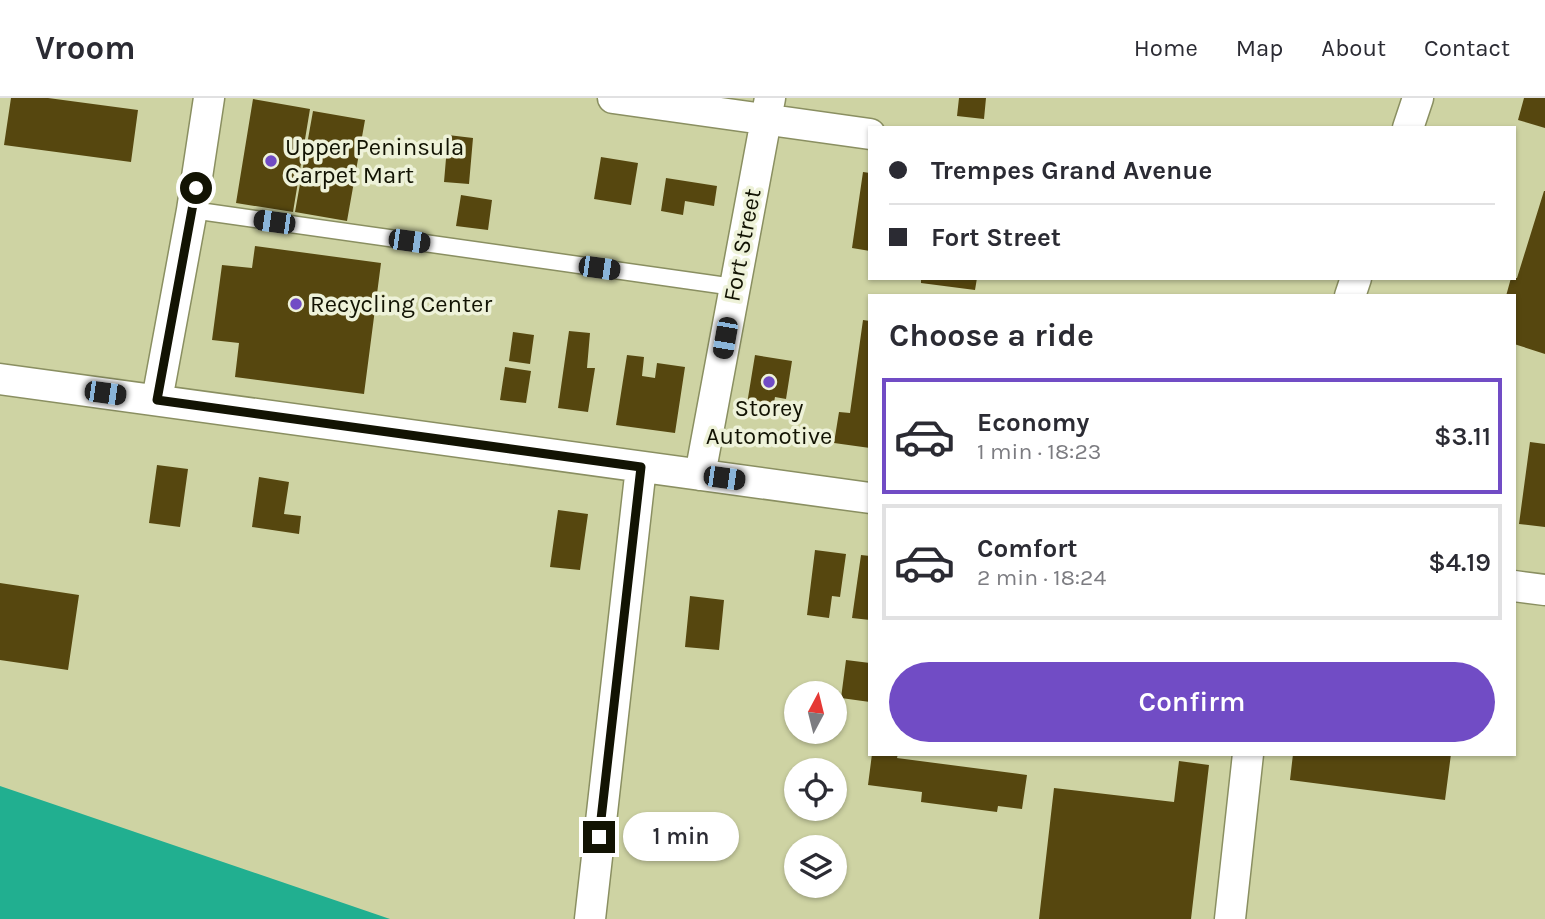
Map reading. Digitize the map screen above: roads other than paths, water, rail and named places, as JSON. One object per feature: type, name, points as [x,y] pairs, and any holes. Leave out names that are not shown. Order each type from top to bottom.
[{"type":"street","points":[[157,400],[192,210],[209,98]]},
{"type":"street","points":[[613,98],[768,109],[868,134]]},
{"type":"street","points":[[1409,126],[1418,98]]},
{"type":"street","name":"Fort Street","points":[[700,475],[768,109]]},
{"type":"street","points":[[0,379],[868,498]]},
{"type":"street","points":[[590,919],[641,467]]},
{"type":"street","points":[[1516,586],[1545,590]]},
{"type":"street","points":[[1230,919],[1248,756]]},
{"type":"lane","points":[[192,210],[734,287]]},
{"type":"water","points":[[0,786],[390,919],[0,919]]},
{"type":"place","name":"Upper Peninsula Carpet Mart","points":[[271,161]]},
{"type":"place","name":"Recycling Center","points":[[296,304]]},
{"type":"place","name":"Storey Automotive","points":[[769,382]]}]
